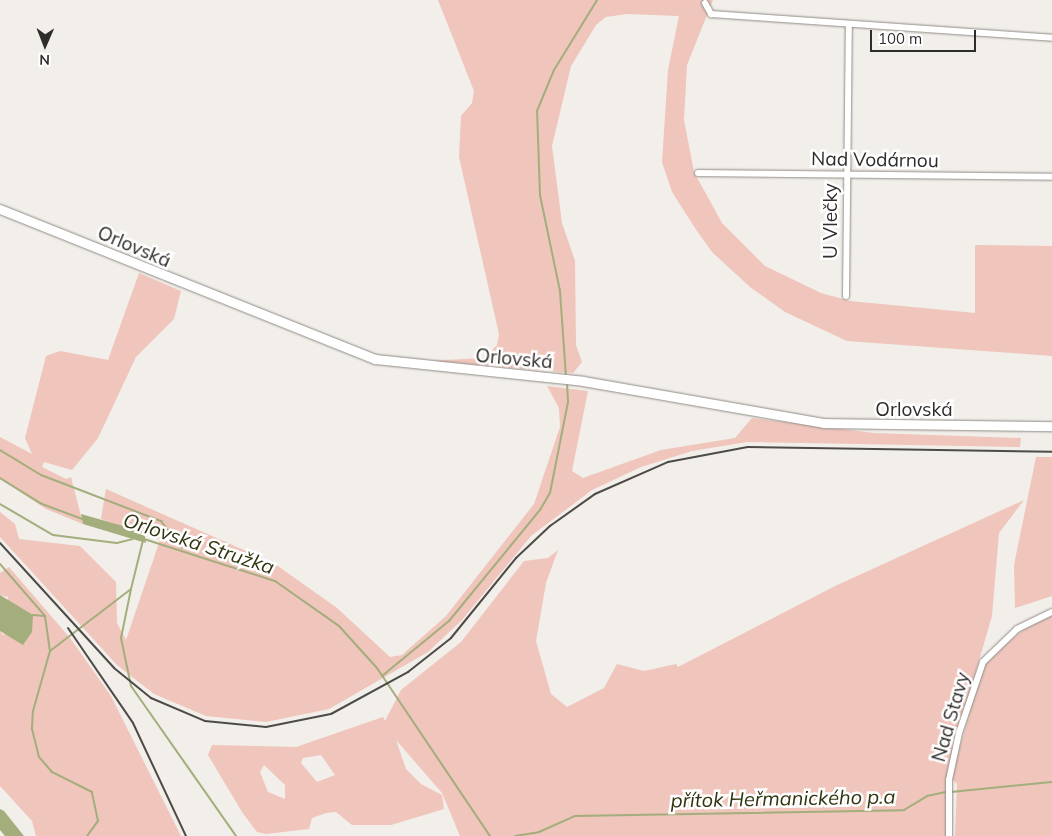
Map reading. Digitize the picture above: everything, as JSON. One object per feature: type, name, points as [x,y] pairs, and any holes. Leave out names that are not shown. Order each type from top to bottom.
[{"type":"main road","name":"Orlovská","points":[[0,209],[356,353],[425,367],[572,380],[824,423],[1052,426]]},
{"type":"street","points":[[705,3],[710,14],[849,26],[1052,38]]},
{"type":"street","name":"U Vlečky","points":[[846,296],[849,26]]},
{"type":"street","name":"Nad Vodárnou","points":[[698,173],[1052,177]]},
{"type":"street","name":"Nad Stavy","points":[[948,836],[949,780],[959,733],[983,662],[1017,629],[1052,612]]},
{"type":"shaded area","points":[[438,0],[713,0],[687,65],[684,120],[694,172],[722,223],[765,266],[821,293],[850,301],[975,313],[975,245],[1052,246],[1052,356],[847,341],[785,312],[750,287],[712,252],[697,231],[672,192],[662,162],[668,70],[679,16],[627,14],[606,17],[596,25],[571,66],[552,146],[562,223],[575,261],[576,345],[582,362],[573,373],[426,361],[484,358],[497,345],[499,334],[459,157],[461,116],[472,103],[474,91]]},
{"type":"shaded area","points":[[139,273],[181,291],[174,319],[136,357],[98,438],[72,470],[44,462],[42,467],[66,479],[71,477],[83,524],[46,509],[0,479],[0,437],[32,454],[25,438],[46,356],[60,351],[108,360]]},
{"type":"shaded area","points":[[547,386],[588,391],[572,471],[583,478],[661,450],[735,438],[752,418],[874,433],[1021,438],[1020,447],[747,442],[692,451],[641,467],[592,490],[531,536],[462,620],[428,652],[329,709],[266,722],[206,716],[154,694],[117,665],[0,537],[0,512],[15,524],[19,539],[80,546],[116,582],[117,623],[126,640],[160,540],[101,519],[106,489],[275,564],[337,608],[390,657],[402,655],[446,616],[534,504],[560,427],[559,408]]},
{"type":"shaded area","points":[[1036,457],[1052,457],[1052,596],[1015,608],[1014,565]]},
{"type":"shaded area","points":[[1024,500],[999,533],[992,616],[958,732],[948,789],[948,836],[460,836],[442,793],[396,740],[406,769],[421,784],[442,795],[444,809],[391,825],[352,825],[336,812],[326,813],[312,818],[309,829],[266,834],[257,832],[242,812],[208,755],[212,745],[296,747],[383,717],[385,721],[401,690],[461,642],[524,561],[548,558],[558,550],[546,583],[536,641],[551,694],[567,707],[604,688],[617,664],[644,671],[676,664],[678,667],[835,586]],"holes":[[[321,755],[335,775],[317,782],[301,763],[303,758]],[[264,765],[285,785],[285,799],[268,792],[260,772]]]},
{"type":"shaded area","points":[[81,514],[144,532],[146,543],[83,524]]},
{"type":"shaded area","points":[[9,567],[70,638],[111,696],[181,836],[36,836],[32,821],[0,786],[0,631],[4,636],[8,597],[0,595],[0,573]]},
{"type":"shaded area","points":[[0,595],[33,615],[32,632],[23,645],[0,631]]},
{"type":"shaded area","points":[[1052,614],[1052,836],[955,836],[957,784],[951,778],[984,662],[1028,626]]},
{"type":"shaded area","points":[[0,809],[4,811],[24,836],[5,836],[0,830]]},
{"type":"waterway","points":[[566,377],[560,291],[540,195],[537,111],[554,70],[597,0]]},
{"type":"waterway","points":[[382,676],[449,621],[540,510],[550,493],[568,402],[567,381]]},
{"type":"waterway","points":[[0,450],[41,475],[161,521],[181,548]]},
{"type":"waterway","name":"Orlovská Stružka","points":[[0,478],[42,504],[85,520]]},
{"type":"waterway","points":[[0,504],[53,535],[117,543],[133,539]]},
{"type":"waterway","name":"Orlovská Stružka","points":[[144,539],[275,581],[339,626],[377,668],[490,836]]},
{"type":"waterway","points":[[87,836],[98,821],[92,792],[52,772],[39,757],[32,728],[33,711],[50,651],[131,589],[143,540]]},
{"type":"waterway","points":[[0,564],[45,616],[50,650]]},
{"type":"waterway","name":"přítok Heřmanického p.a","points":[[131,589],[121,638],[131,686],[236,836]]},
{"type":"waterway","points":[[33,615],[45,616]]},
{"type":"waterway","name":"přítok Heřmanického p.a","points":[[951,792],[1052,782]]},
{"type":"waterway","name":"přítok Heřmanického p.a","points":[[515,836],[539,832],[575,816],[904,810],[927,796],[946,792]]},
{"type":"railway","points":[[0,543],[114,668],[151,698],[205,721],[266,727],[331,714],[408,672],[451,638],[516,558],[550,526],[595,494],[668,462],[748,447],[1052,452]]},
{"type":"railway","points":[[68,628],[133,723],[186,836]]}]
